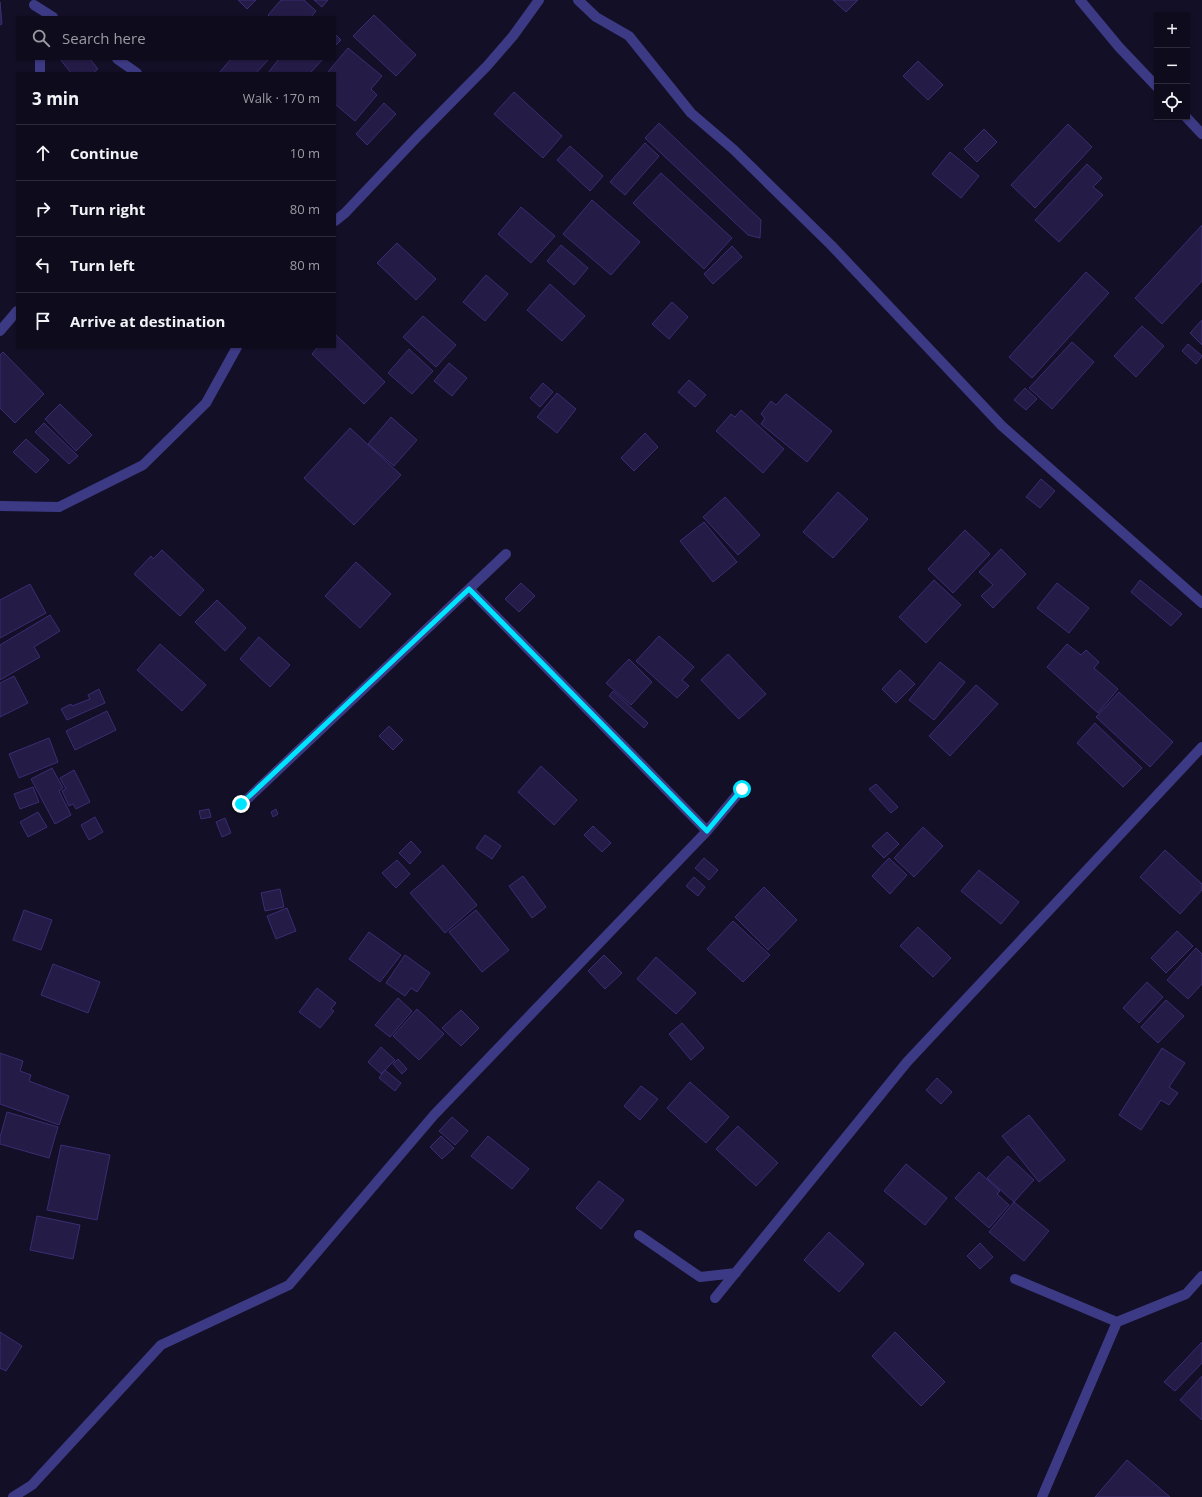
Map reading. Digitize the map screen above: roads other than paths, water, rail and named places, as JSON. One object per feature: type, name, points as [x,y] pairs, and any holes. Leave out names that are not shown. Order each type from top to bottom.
[{"type":"street","points":[[336,219],[345,213],[487,66],[513,36],[539,0]]},
{"type":"street","points":[[578,0],[596,17],[628,36],[691,113],[733,149],[831,245],[1002,426],[1202,603]]},
{"type":"street","points":[[1080,0],[1119,47],[1154,84]]},
{"type":"street","points":[[34,2],[36,16]]},
{"type":"street","points":[[34,2],[52,16]]},
{"type":"street","points":[[40,60],[40,72]]},
{"type":"street","points":[[118,60],[136,72]]},
{"type":"street","points":[[1189,120],[1202,134]]},
{"type":"street","points":[[0,331],[16,312]]},
{"type":"street","points":[[0,506],[59,507],[143,465],[206,403],[235,348]]},
{"type":"street","points":[[241,804],[506,554]]},
{"type":"street","points":[[469,589],[707,831]]},
{"type":"street","points":[[715,1298],[908,1062],[1202,747]]},
{"type":"street","points":[[13,1497],[32,1485],[161,1345],[289,1285],[434,1115],[707,831],[742,789]]},
{"type":"street","points":[[639,1235],[700,1277],[736,1273]]},
{"type":"street","points":[[1015,1279],[1116,1322],[1186,1294],[1202,1276]]},
{"type":"street","points":[[1042,1497],[1116,1322]]}]
